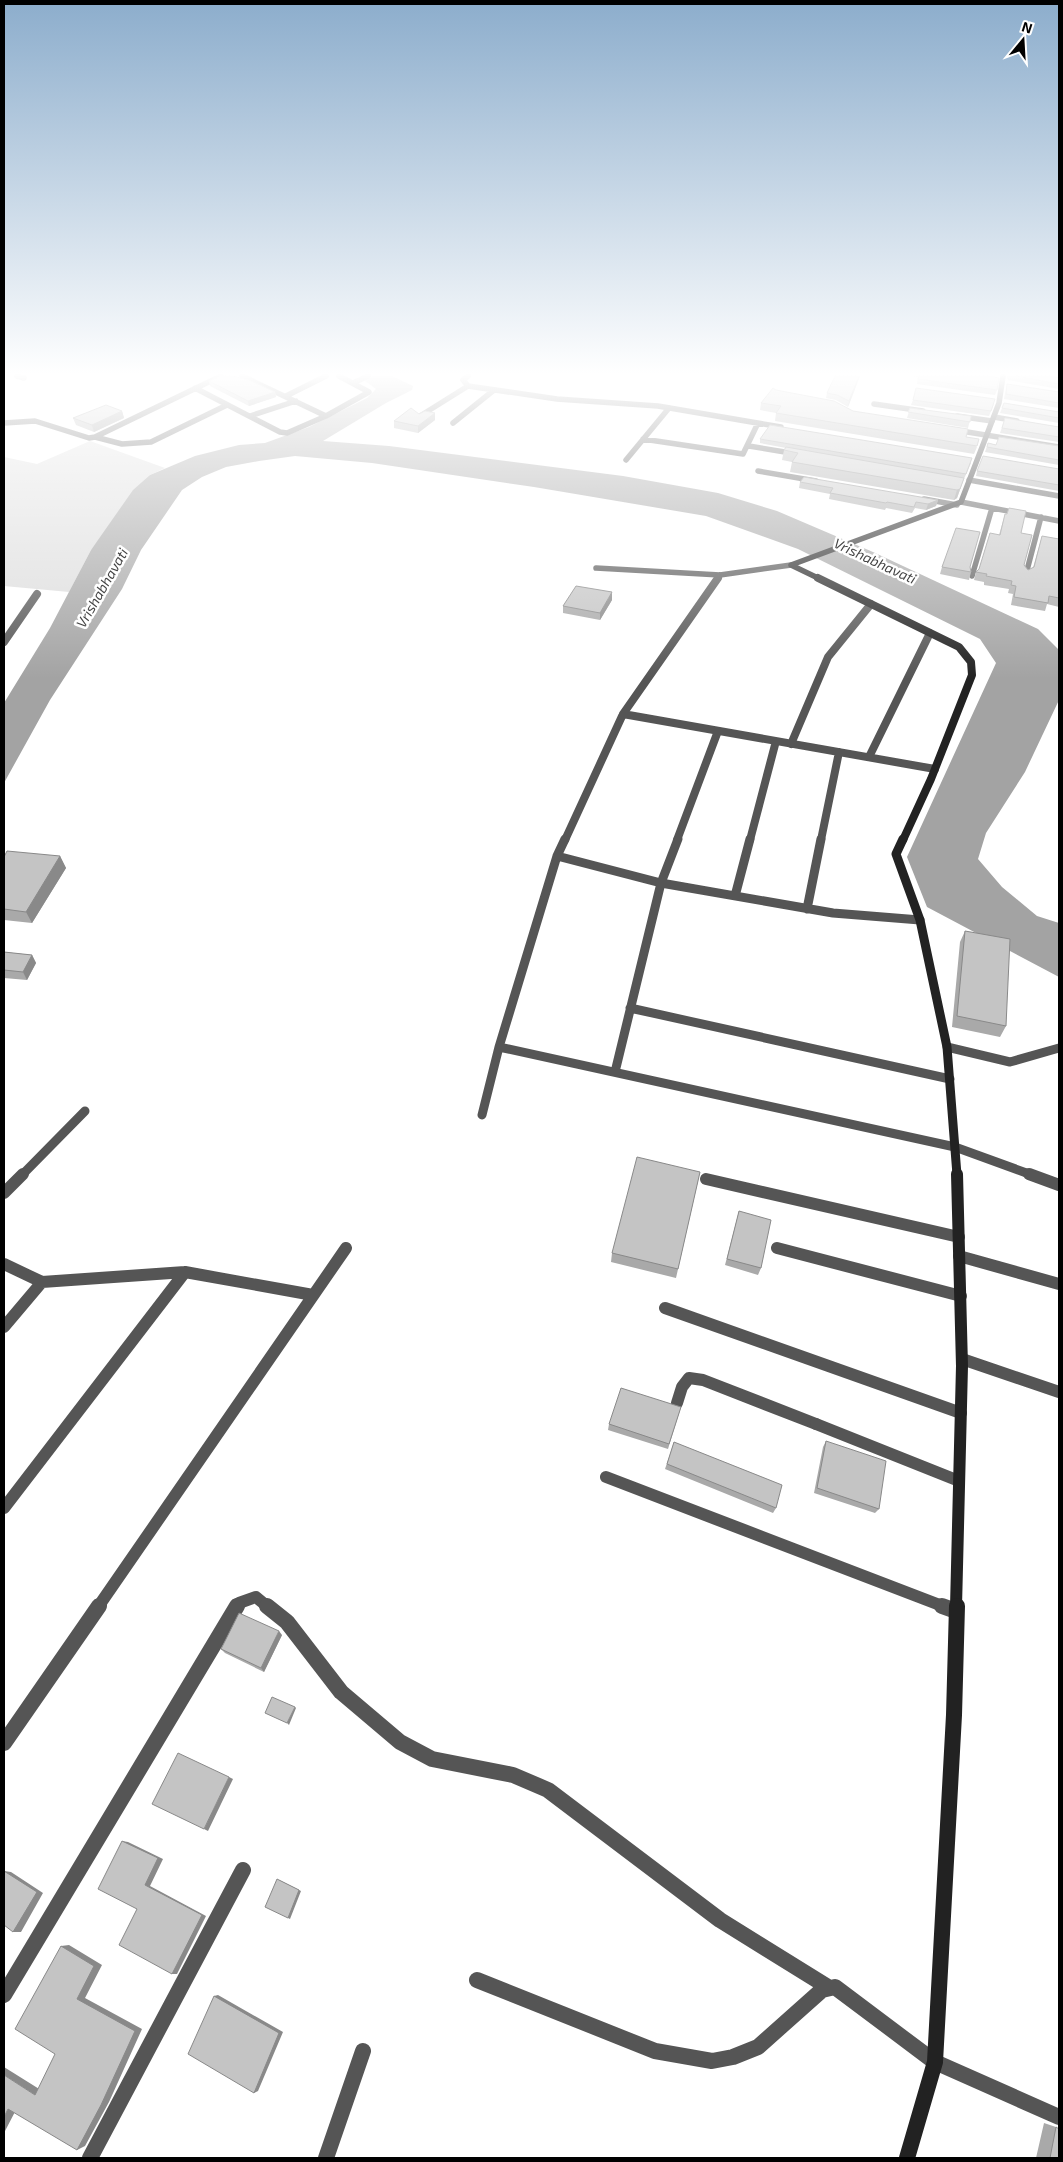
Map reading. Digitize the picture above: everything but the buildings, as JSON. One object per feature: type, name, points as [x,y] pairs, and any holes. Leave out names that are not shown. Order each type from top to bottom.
[{"type":"street","points":[[794,477],[825,482]]},
{"type":"street","points":[[596,568],[720,575],[793,564],[959,504],[971,477]]},
{"type":"street","points":[[959,482],[1059,496]]},
{"type":"street","points":[[919,498],[1059,520]]},
{"type":"street","points":[[972,576],[992,508]]},
{"type":"street","points":[[1026,574],[1041,517]]},
{"type":"street","points":[[793,564],[958,647],[971,662],[972,675],[935,769],[896,854],[920,920],[947,1047],[955,1147],[962,1359],[954,1715],[935,2062],[907,2158]]},
{"type":"street","points":[[482,1114],[499,1047],[557,856],[623,714],[720,575]]},
{"type":"street","points":[[14,644],[4,642],[37,594]]},
{"type":"street","points":[[791,744],[828,657],[871,604]]},
{"type":"street","points":[[869,758],[930,633]]},
{"type":"street","points":[[623,714],[935,769]]},
{"type":"street","points":[[615,1072],[661,883],[718,731]]},
{"type":"street","points":[[735,896],[776,741]]},
{"type":"street","points":[[808,908],[839,752]]},
{"type":"street","points":[[557,856],[661,883],[833,913],[920,920]]},
{"type":"street","points":[[630,1008],[950,1079]]},
{"type":"street","points":[[499,1047],[955,1147],[1059,1185]]},
{"type":"street","points":[[947,1047],[1010,1062],[1059,1048]]},
{"type":"street","points":[[4,1193],[85,1111]]},
{"type":"street","points":[[706,1179],[959,1237]]},
{"type":"street","points":[[4,1743],[346,1248]]},
{"type":"street","points":[[777,1248],[961,1296]]},
{"type":"street","points":[[960,1256],[1059,1284]]},
{"type":"street","points":[[4,1264],[42,1282],[185,1272],[313,1295]]},
{"type":"street","points":[[4,1508],[185,1272]]},
{"type":"street","points":[[4,1327],[42,1282]]},
{"type":"street","points":[[665,1308],[961,1413]]},
{"type":"street","points":[[962,1359],[1059,1392]]},
{"type":"street","points":[[677,1403],[682,1387],[689,1378],[702,1380],[959,1481]]},
{"type":"street","points":[[606,1477],[956,1611]]},
{"type":"street","points":[[4,1995],[239,1603],[256,1597],[287,1622],[341,1692],[400,1742],[432,1759],[513,1775],[548,1790],[720,1920],[828,1987]]},
{"type":"street","points":[[90,2158],[244,1870]]},
{"type":"street","points":[[476,1980],[655,2051],[712,2060],[733,2057],[758,2047],[822,1990],[834,1987],[842,1991],[935,2062],[1059,2117]]},
{"type":"street","points":[[326,2158],[363,2051]]},
{"type":"shaded area","points":[[4,477],[149,477],[91,550],[69,592],[4,586]]},
{"type":"water","name":"Vrishabhavati","points":[[148,477],[202,477],[182,490],[141,550],[122,589],[50,700],[4,783],[4,703],[50,628],[91,550],[133,490]]},
{"type":"water","name":"Vrishabhavati","points":[[466,477],[628,477],[718,493],[777,511],[873,552],[1038,629],[1059,650],[1059,700],[1025,772],[986,833],[978,859],[1002,887],[1037,916],[1059,923],[1059,977],[927,907],[907,857],[996,663],[980,639],[798,549],[706,516]]}]
